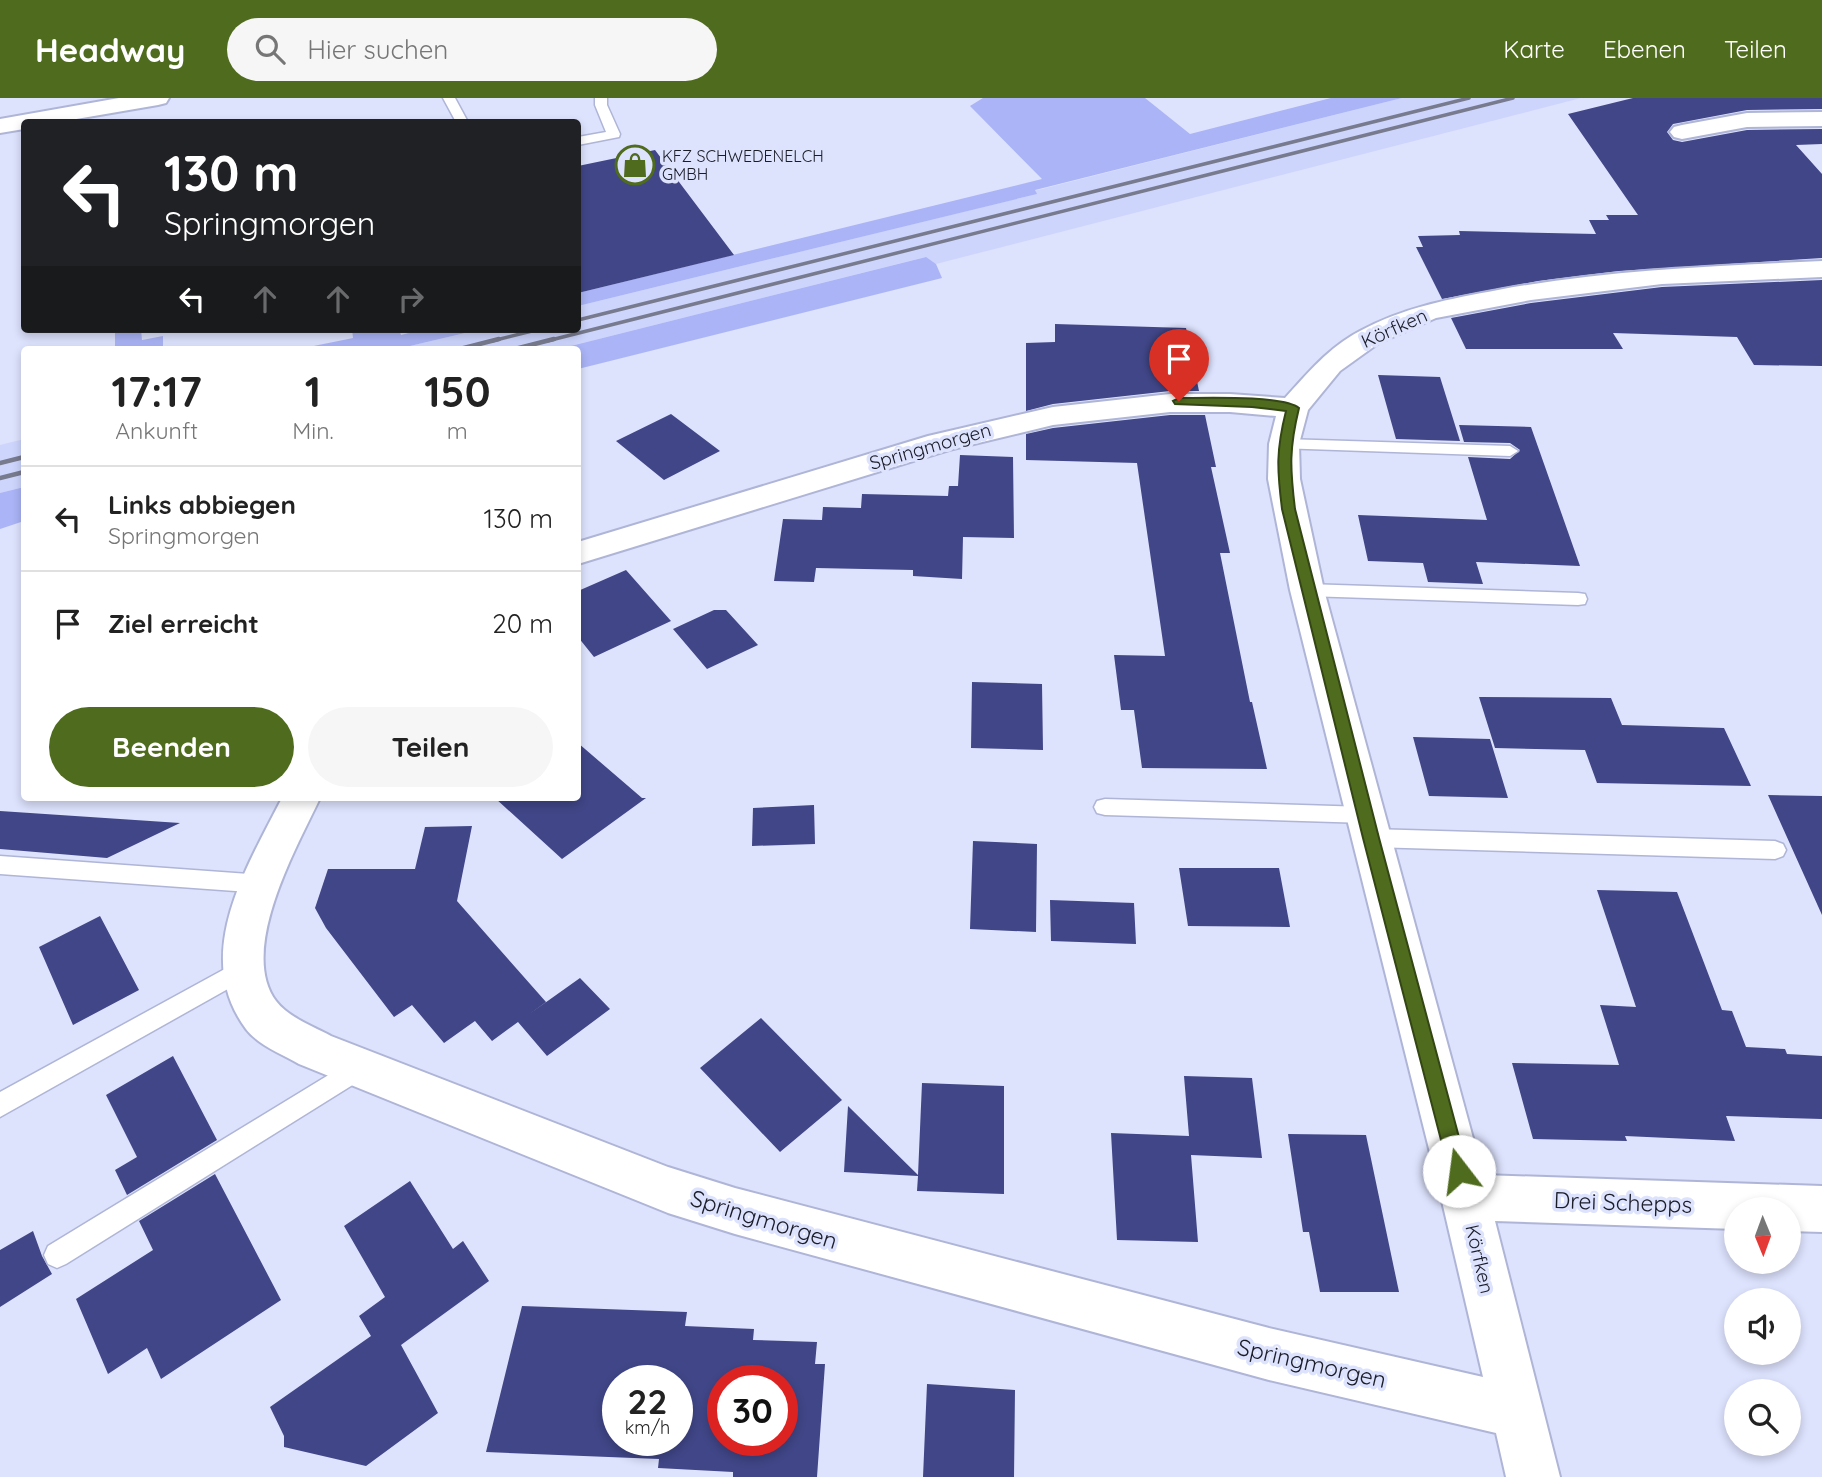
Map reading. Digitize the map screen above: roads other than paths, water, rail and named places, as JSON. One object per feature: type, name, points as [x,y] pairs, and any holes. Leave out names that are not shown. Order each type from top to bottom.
[{"type":"street","points":[[40,119],[158,98]]},
{"type":"street","points":[[1682,132],[1747,120],[1822,119]]},
{"type":"street","points":[[0,126],[21,122]]},
{"type":"street","name":"Körfken","points":[[1533,1477],[1465,1197],[1307,590],[1283,479],[1284,444],[1293,408],[1311,385],[1349,349],[1394,324],[1429,311],[1531,292],[1662,276],[1822,268]]},
{"type":"street","name":"Springmorgen","points":[[581,553],[922,446],[1052,414],[1141,403],[1206,401],[1293,408]]},
{"type":"street","name":"Springmorgen","points":[[300,801],[262,884],[242,944],[248,994],[262,1015],[279,1030],[358,1068],[655,1185],[734,1211],[1166,1328],[1516,1411]]},
{"type":"street","name":"Drei Schepps","points":[[1465,1197],[1822,1209]]},
{"type":"lane","points":[[449,98],[460,119]]},
{"type":"lane","points":[[581,140],[614,134],[601,105],[601,98]]},
{"type":"lane","points":[[1284,444],[1510,451]]},
{"type":"lane","points":[[1307,590],[1578,599]]},
{"type":"lane","points":[[1105,807],[1368,827],[1775,850]]},
{"type":"lane","points":[[0,865],[262,884]]},
{"type":"lane","points":[[0,1105],[243,969]]},
{"type":"lane","points":[[57,1255],[358,1068]]},
{"type":"railway","points":[[581,319],[1469,98]]},
{"type":"railway","points":[[581,332],[1513,98]]},
{"type":"railway","points":[[492,341],[524,333]]},
{"type":"railway","points":[[547,341],[579,333]]},
{"type":"railway","points":[[472,346],[499,339]]},
{"type":"railway","points":[[527,346],[554,339]]},
{"type":"railway","points":[[0,463],[21,458]]},
{"type":"railway","points":[[0,478],[21,473]]},
{"type":"place","name":"KFZ SCHWEDENELCH GMBH","points":[[635,165]]}]
